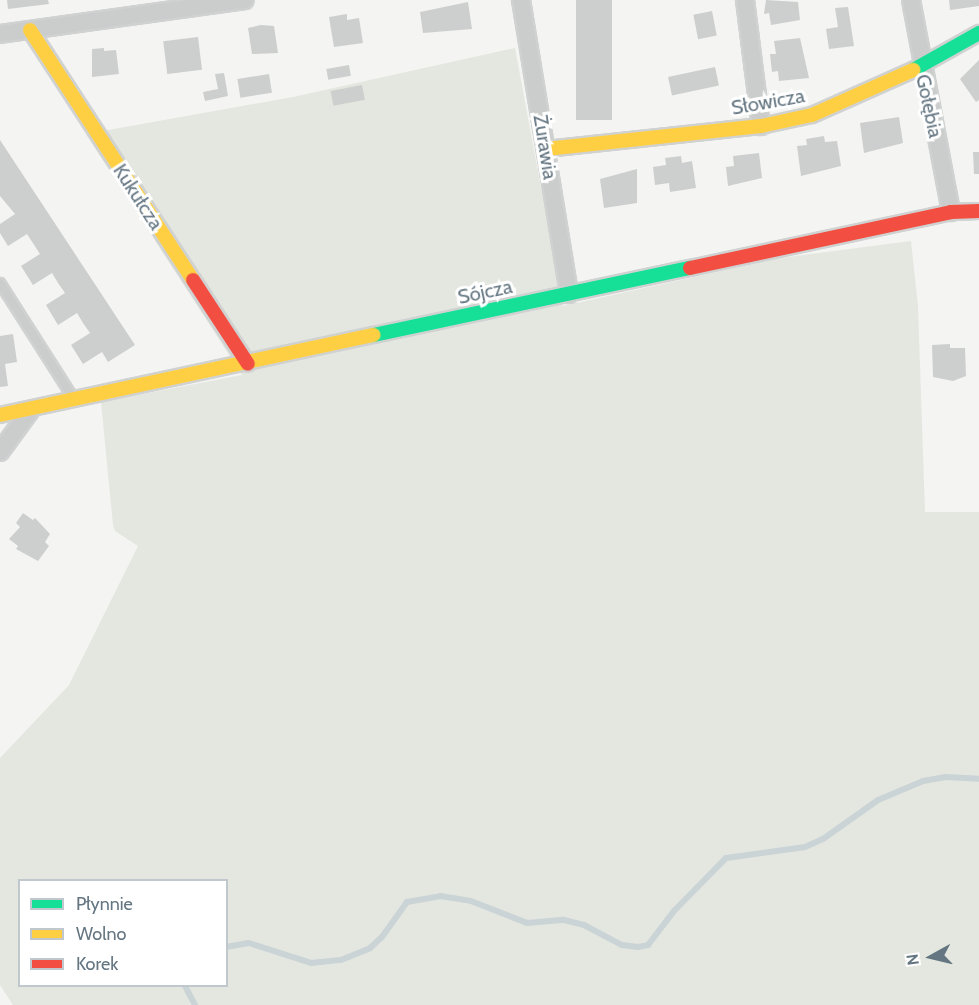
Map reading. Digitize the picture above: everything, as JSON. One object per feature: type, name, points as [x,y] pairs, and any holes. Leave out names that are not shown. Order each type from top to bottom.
[{"type":"street","points":[[0,34],[245,0]]},
{"type":"street","name":"Żurawia","points":[[521,0],[569,294]]},
{"type":"street","points":[[745,0],[761,126]]},
{"type":"street","name":"Gołębia","points":[[911,0],[920,67],[951,212]]},
{"type":"street","name":"Kukułcza","points":[[30,30],[248,364]]},
{"type":"street","name":"Słowicza","points":[[546,149],[761,126],[812,115],[920,67],[979,33]]},
{"type":"street","name":"Sójcza","points":[[0,415],[30,411],[951,212],[979,211]]},
{"type":"street","points":[[0,452],[30,411]]},
{"type":"lane","points":[[0,283],[76,401]]},
{"type":"shaded area","points":[[515,48],[563,306],[780,258],[911,241],[918,306],[925,512],[979,512],[979,1005],[13,1005],[0,985],[0,758],[69,685],[138,546],[115,531],[113,525],[101,402],[242,375],[86,134],[293,97]]},
{"type":"building","points":[[7,0],[48,0],[49,4],[8,9]]},
{"type":"building","points":[[576,0],[612,0],[612,120],[576,120]]},
{"type":"building","points":[[766,0],[798,2],[800,20],[771,25],[769,13],[764,14]]},
{"type":"building","points":[[949,0],[979,0],[979,6],[950,10]]},
{"type":"building","points":[[468,2],[472,29],[423,33],[420,12]]},
{"type":"building","points":[[848,7],[854,46],[829,49],[826,29],[838,27],[835,8]]},
{"type":"building","points":[[712,11],[717,36],[698,39],[693,15]]},
{"type":"building","points":[[347,14],[347,20],[359,18],[363,43],[334,47],[329,17]]},
{"type":"building","points":[[261,25],[274,26],[278,53],[252,54],[248,28]]},
{"type":"building","points":[[198,37],[202,70],[167,74],[163,41]]},
{"type":"building","points":[[800,38],[809,78],[779,81],[778,71],[772,72],[770,54],[776,54],[774,41]]},
{"type":"building","points":[[104,48],[104,51],[116,50],[119,74],[92,77],[92,49]]},
{"type":"building","points":[[979,60],[979,100],[976,102],[960,79]]},
{"type":"building","points":[[349,65],[351,76],[328,80],[326,69]]},
{"type":"building","points":[[715,67],[719,86],[672,96],[668,77]]},
{"type":"building","points":[[224,73],[228,96],[205,101],[203,92],[218,89],[215,74]]},
{"type":"building","points":[[269,74],[272,93],[240,98],[237,79]]},
{"type":"building","points":[[362,85],[365,100],[333,106],[331,91]]},
{"type":"building","points":[[899,117],[903,143],[864,153],[860,123]]},
{"type":"building","points":[[824,136],[825,142],[837,141],[841,166],[801,176],[797,146],[807,145],[806,139]]},
{"type":"building","points":[[0,140],[135,345],[108,362],[102,352],[83,364],[71,345],[90,333],[77,313],[58,325],[46,305],[65,293],[52,273],[33,285],[21,266],[40,254],[27,234],[8,246],[0,233],[0,224],[15,214],[0,196]]},
{"type":"building","points":[[973,152],[979,152],[979,174],[974,174]]},
{"type":"building","points":[[759,153],[762,178],[728,186],[726,167],[734,166],[733,156]]},
{"type":"building","points":[[681,156],[682,163],[692,161],[696,188],[670,192],[669,183],[655,185],[653,167],[666,165],[665,158]]},
{"type":"building","points":[[637,169],[637,203],[604,208],[600,179]]},
{"type":"building","points":[[13,334],[17,362],[5,364],[8,386],[0,387],[0,336]]},
{"type":"building","points":[[950,344],[950,348],[965,348],[966,376],[953,381],[933,377],[932,345]]},
{"type":"building","points":[[23,513],[33,520],[35,518],[50,534],[45,542],[49,546],[38,561],[16,549],[18,546],[9,539],[20,527],[16,523]]},
{"type":"waterway","points":[[228,947],[249,943],[311,963],[341,960],[370,948],[382,937],[407,902],[440,896],[471,901],[527,923],[564,920],[584,925],[622,945],[638,947],[648,945],[674,911],[726,858],[805,847],[823,839],[878,800],[923,781],[946,777],[979,779]]},
{"type":"waterway","points":[[186,987],[195,1005]]},
{"type":"traffic: fast","points":[[913,70],[979,33]]},
{"type":"traffic: fast","points":[[374,335],[690,268]]},
{"type":"traffic: slow","points":[[30,30],[193,280]]},
{"type":"traffic: slow","points":[[546,149],[761,126],[812,115],[913,70]]},
{"type":"traffic: slow","points":[[0,415],[374,335]]},
{"type":"traffic: jam","points":[[690,268],[951,212],[979,211]]},
{"type":"traffic: jam","points":[[193,280],[248,364]]}]
